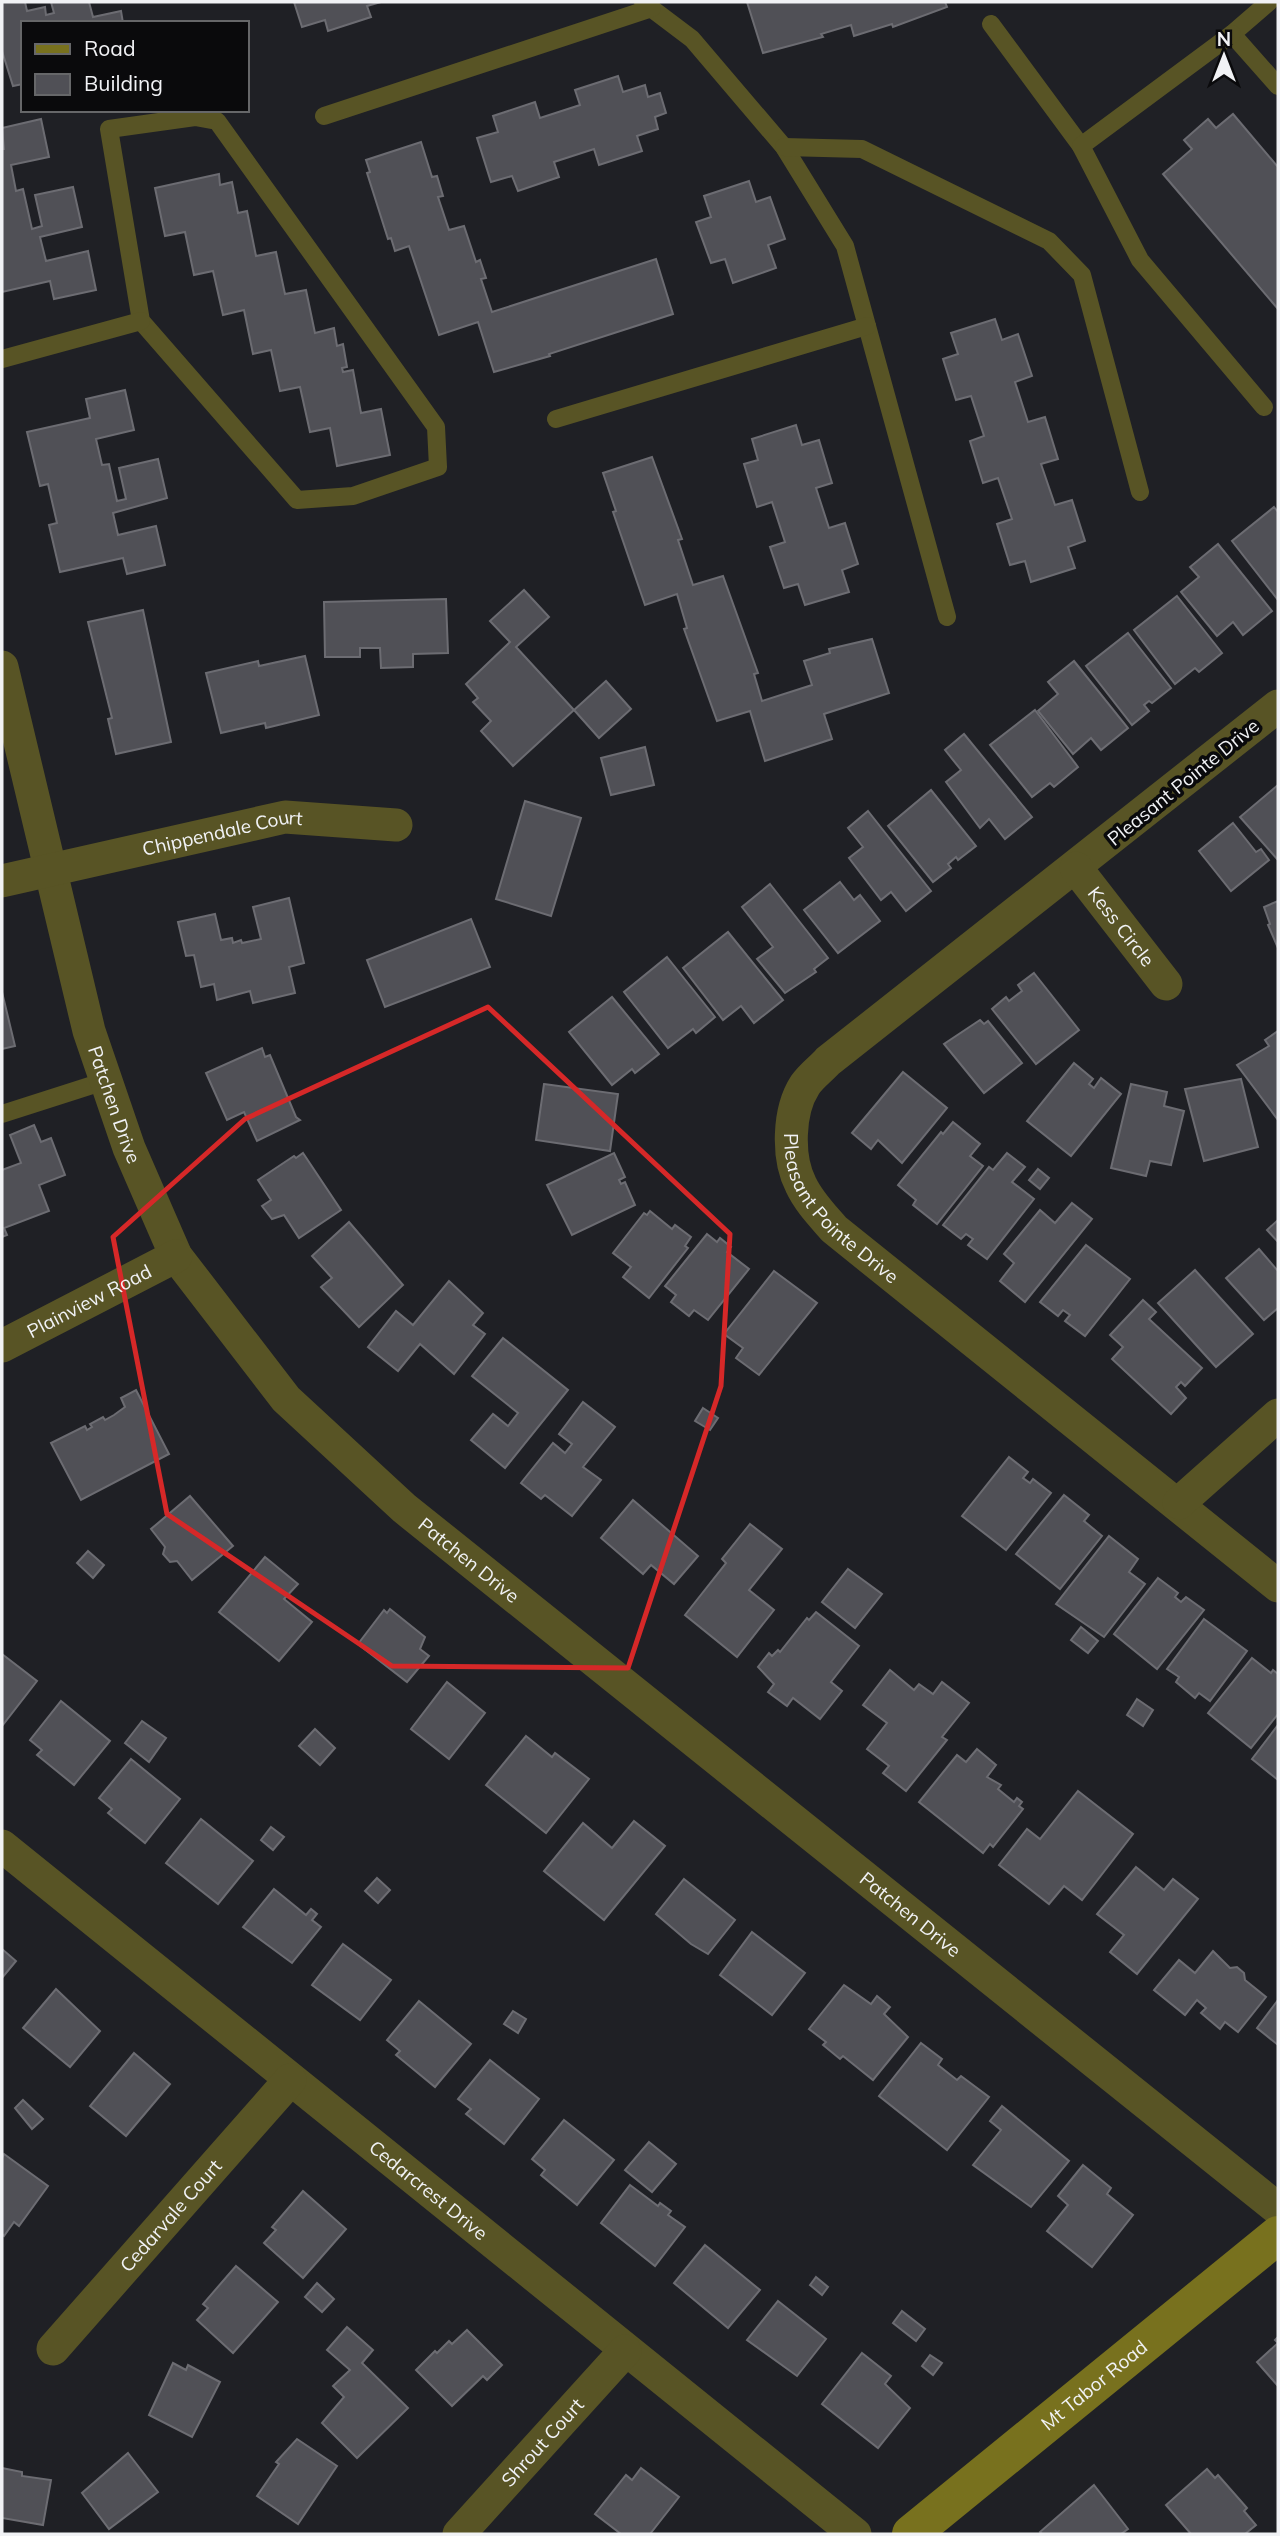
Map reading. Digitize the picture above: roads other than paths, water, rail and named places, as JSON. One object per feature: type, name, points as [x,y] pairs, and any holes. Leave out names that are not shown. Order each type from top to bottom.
[{"type":"street","name":"Patchen Drive","points":[[2,667],[89,1031],[129,1148],[176,1256],[286,1399],[404,1508],[1278,2209]]},
{"type":"street","name":"Pleasant Pointe Drive","points":[[1278,706],[828,1061],[805,1085],[793,1114],[792,1146],[799,1183],[809,1200],[834,1229],[1179,1503],[1278,1586]]},
{"type":"street","name":"Chippendale Court","points":[[2,881],[285,817],[396,825]]},
{"type":"street","name":"Kess Circle","points":[[1076,868],[1166,984]]},
{"type":"street","name":"Plainview Road","points":[[2,1346],[176,1256]]},
{"type":"street","points":[[1179,1503],[1278,1415]]},
{"type":"street","name":"Cedarcrest Drive","points":[[2,1846],[855,2534]]},
{"type":"street","name":"Cedarvale Court","points":[[53,2349],[290,2080]]},
{"type":"street","name":"Mt Tabor Road","points":[[911,2534],[1278,2235]]},
{"type":"street","name":"Shrout Court","points":[[459,2534],[625,2351]]},
{"type":"lane","points":[[1081,146],[1232,34],[1269,2]]},
{"type":"lane","points":[[324,116],[647,5],[692,38],[784,147],[845,246],[947,617]]},
{"type":"lane","points":[[991,24],[1081,146],[1140,260],[1264,407]]},
{"type":"lane","points":[[1232,34],[1278,86]]},
{"type":"lane","points":[[195,117],[217,121],[436,427],[439,467],[353,496],[297,500],[141,321],[109,129],[195,117]]},
{"type":"lane","points":[[784,147],[862,149],[1049,241],[1083,275],[1140,492]]},
{"type":"lane","points":[[2,359],[141,321]]},
{"type":"lane","points":[[556,419],[867,326]]},
{"type":"lane","points":[[2,1114],[105,1081]]}]
